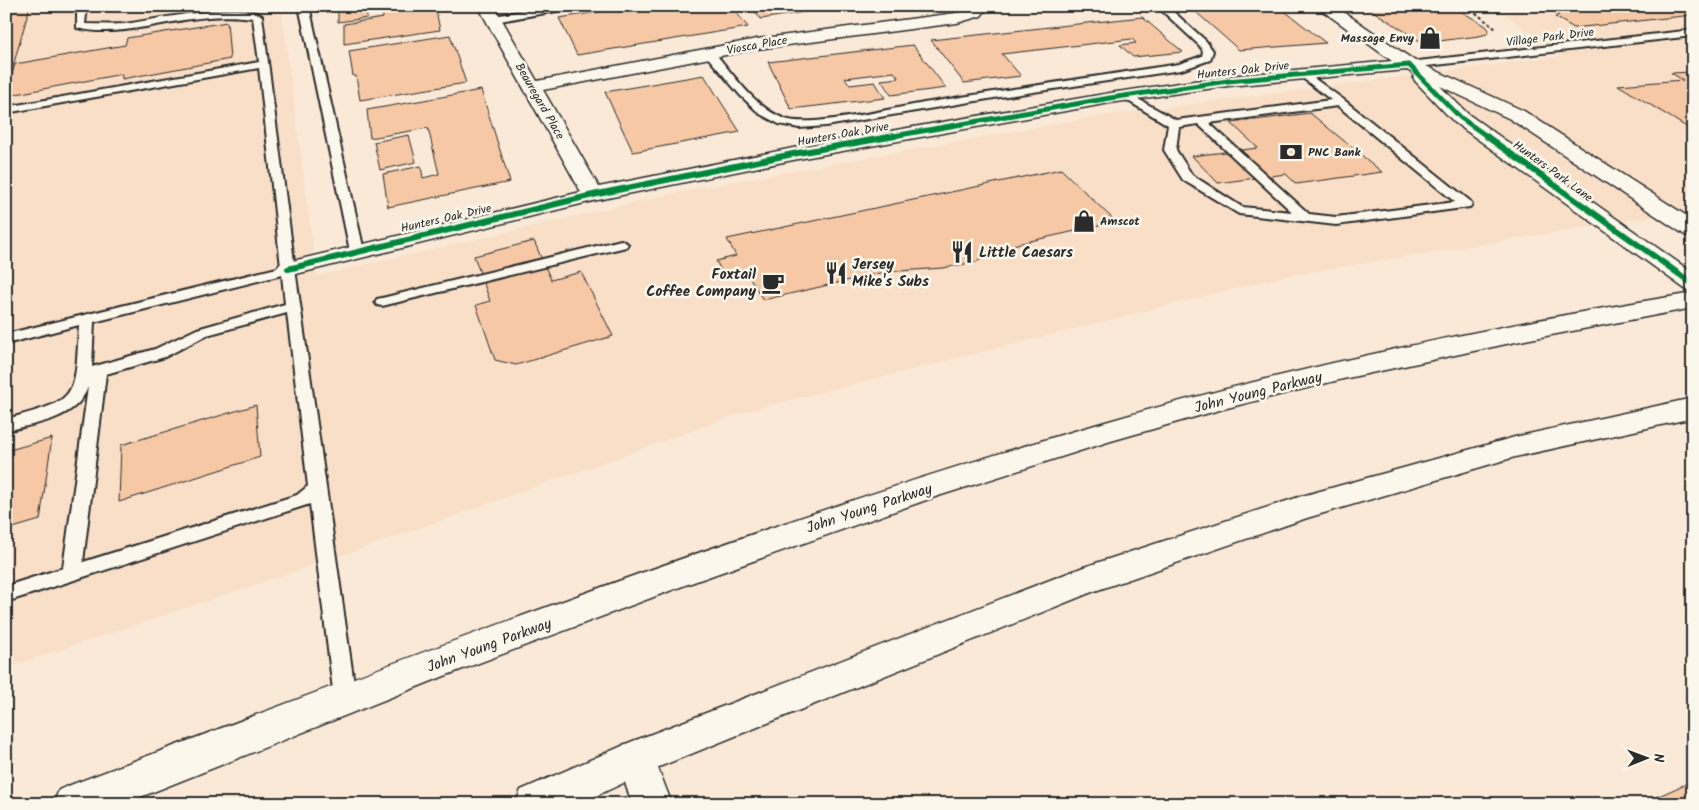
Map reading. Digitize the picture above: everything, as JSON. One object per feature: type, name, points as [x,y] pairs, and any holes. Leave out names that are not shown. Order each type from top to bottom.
[{"type":"main road","name":"Viosca Place","points":[[532,87],[791,39],[957,18],[974,12],[981,6]]},
{"type":"main road","name":"Hunters Park Lane","points":[[1324,6],[1410,65],[1517,115],[1693,230]]},
{"type":"main road","name":"Beauregard Place","points":[[490,13],[594,195]]},
{"type":"main road","name":"Hunters Oak Drive","points":[[288,270],[357,251],[594,195],[798,153],[1125,96],[1228,81],[1410,65]]},
{"type":"main road","name":"Hunters Park Lane","points":[[1410,65],[1461,118],[1693,284]]},
{"type":"main road","name":"John Young Parkway","points":[[73,804],[345,698],[780,537],[1047,450],[1238,396],[1425,352],[1693,300]]},
{"type":"main road","points":[[535,804],[636,758],[1081,582],[1302,508],[1515,447],[1693,408]]},
{"type":"main road","points":[[636,758],[652,804]]},
{"type":"lane","points":[[82,6],[80,26],[100,29],[138,25],[199,14],[239,12],[257,16],[288,270],[345,698]]},
{"type":"lane","points":[[304,6],[357,251]]},
{"type":"lane","points":[[490,13],[568,6]]},
{"type":"lane","points":[[710,54],[769,116],[783,122],[804,125],[826,123],[1000,94],[1181,67],[1206,58],[1208,51],[1203,43],[1161,6]]},
{"type":"lane","name":"Village Park Drive","points":[[1410,65],[1693,33]]},
{"type":"lane","points":[[6,110],[264,64]]},
{"type":"lane","points":[[1174,124],[1170,150],[1187,177],[1239,210],[1336,221],[1466,204],[1304,74]]},
{"type":"lane","points":[[1125,96],[1174,124],[1340,102]]},
{"type":"lane","points":[[1201,121],[1305,217]]},
{"type":"lane","points":[[382,302],[621,244]]},
{"type":"lane","points":[[6,339],[288,270]]},
{"type":"lane","points":[[6,425],[59,410],[73,400],[91,373],[160,353],[202,332],[293,307]]},
{"type":"lane","points":[[72,573],[91,373],[87,319]]},
{"type":"lane","points":[[6,594],[302,500],[317,489]]},
{"type":"path","points":[[1467,6],[1501,33]]},
{"type":"shaded area","points":[[6,6],[281,6],[317,276],[693,189],[1093,117],[1561,56],[1495,6],[1693,6],[1693,210],[1285,276],[747,411],[353,552],[6,668]]},
{"type":"building","points":[[6,6],[30,6],[6,91]]},
{"type":"building","points":[[338,6],[366,6],[367,18],[338,22]]},
{"type":"building","points":[[382,6],[435,6],[440,30],[344,44],[344,24],[383,18]]},
{"type":"building","points":[[636,6],[731,6],[748,27],[577,55],[559,18]]},
{"type":"building","points":[[750,6],[842,6],[761,19]]},
{"type":"building","points":[[1189,6],[1278,6],[1326,43],[1239,50]]},
{"type":"building","points":[[1365,6],[1452,6],[1486,26],[1489,30],[1487,34],[1479,36],[1423,43]]},
{"type":"building","points":[[1542,6],[1693,6],[1693,15],[1574,28],[1555,17],[1559,15]]},
{"type":"building","points":[[1142,17],[1183,52],[1133,57],[1120,45],[1136,43],[1132,39],[1002,54],[1021,76],[964,83],[931,40]]},
{"type":"building","points":[[227,22],[230,59],[122,79],[122,74],[6,96],[15,64],[125,45],[127,38]]},
{"type":"building","points":[[450,35],[466,83],[360,100],[356,76],[353,76],[349,51]]},
{"type":"building","points":[[913,45],[946,88],[891,95],[881,80],[899,78],[894,72],[845,78],[850,85],[875,82],[885,98],[791,109],[768,62]]},
{"type":"building","points":[[1693,72],[1693,131],[1618,85],[1683,80],[1671,73]]},
{"type":"building","points":[[704,75],[740,132],[633,152],[605,92]]},
{"type":"building","points":[[481,90],[510,182],[388,207],[383,174],[421,166],[423,178],[439,174],[428,128],[370,138],[367,110]]},
{"type":"building","name":"PNC Bank","points":[[1310,113],[1382,172],[1296,184],[1286,174],[1218,183],[1192,156],[1258,148],[1231,123]]},
{"type":"building","points":[[409,135],[416,162],[380,170],[374,142]]},
{"type":"building","points":[[1061,169],[1116,222],[1008,246],[976,262],[943,268],[885,272],[763,300],[746,271],[724,276],[716,261],[736,256],[727,239]]},
{"type":"building","points":[[534,241],[551,280],[581,272],[613,336],[516,365],[495,360],[476,305],[490,301],[474,256]]},
{"type":"building","points":[[256,405],[260,457],[119,502],[121,445]]},
{"type":"building","points":[[52,438],[40,520],[6,530],[6,451]]},
{"type":"building","points":[[1690,782],[1693,785],[1693,804],[1641,804]]},
{"type":"cycle path","points":[[288,269],[593,195],[798,153],[1110,98],[1228,81],[1409,65],[1461,118],[1693,284]]},
{"type":"place","name":"Massage Envy","points":[[1430,38]]},
{"type":"place","name":"PNC Bank","points":[[1291,152]]},
{"type":"place","name":"Amscot","points":[[1084,221]]},
{"type":"place","name":"Little Caesars","points":[[962,252]]},
{"type":"place","name":"Jersey Mike's Subs","points":[[836,273]]},
{"type":"place","name":"Foxtail Coffee Company","points":[[773,283]]}]
